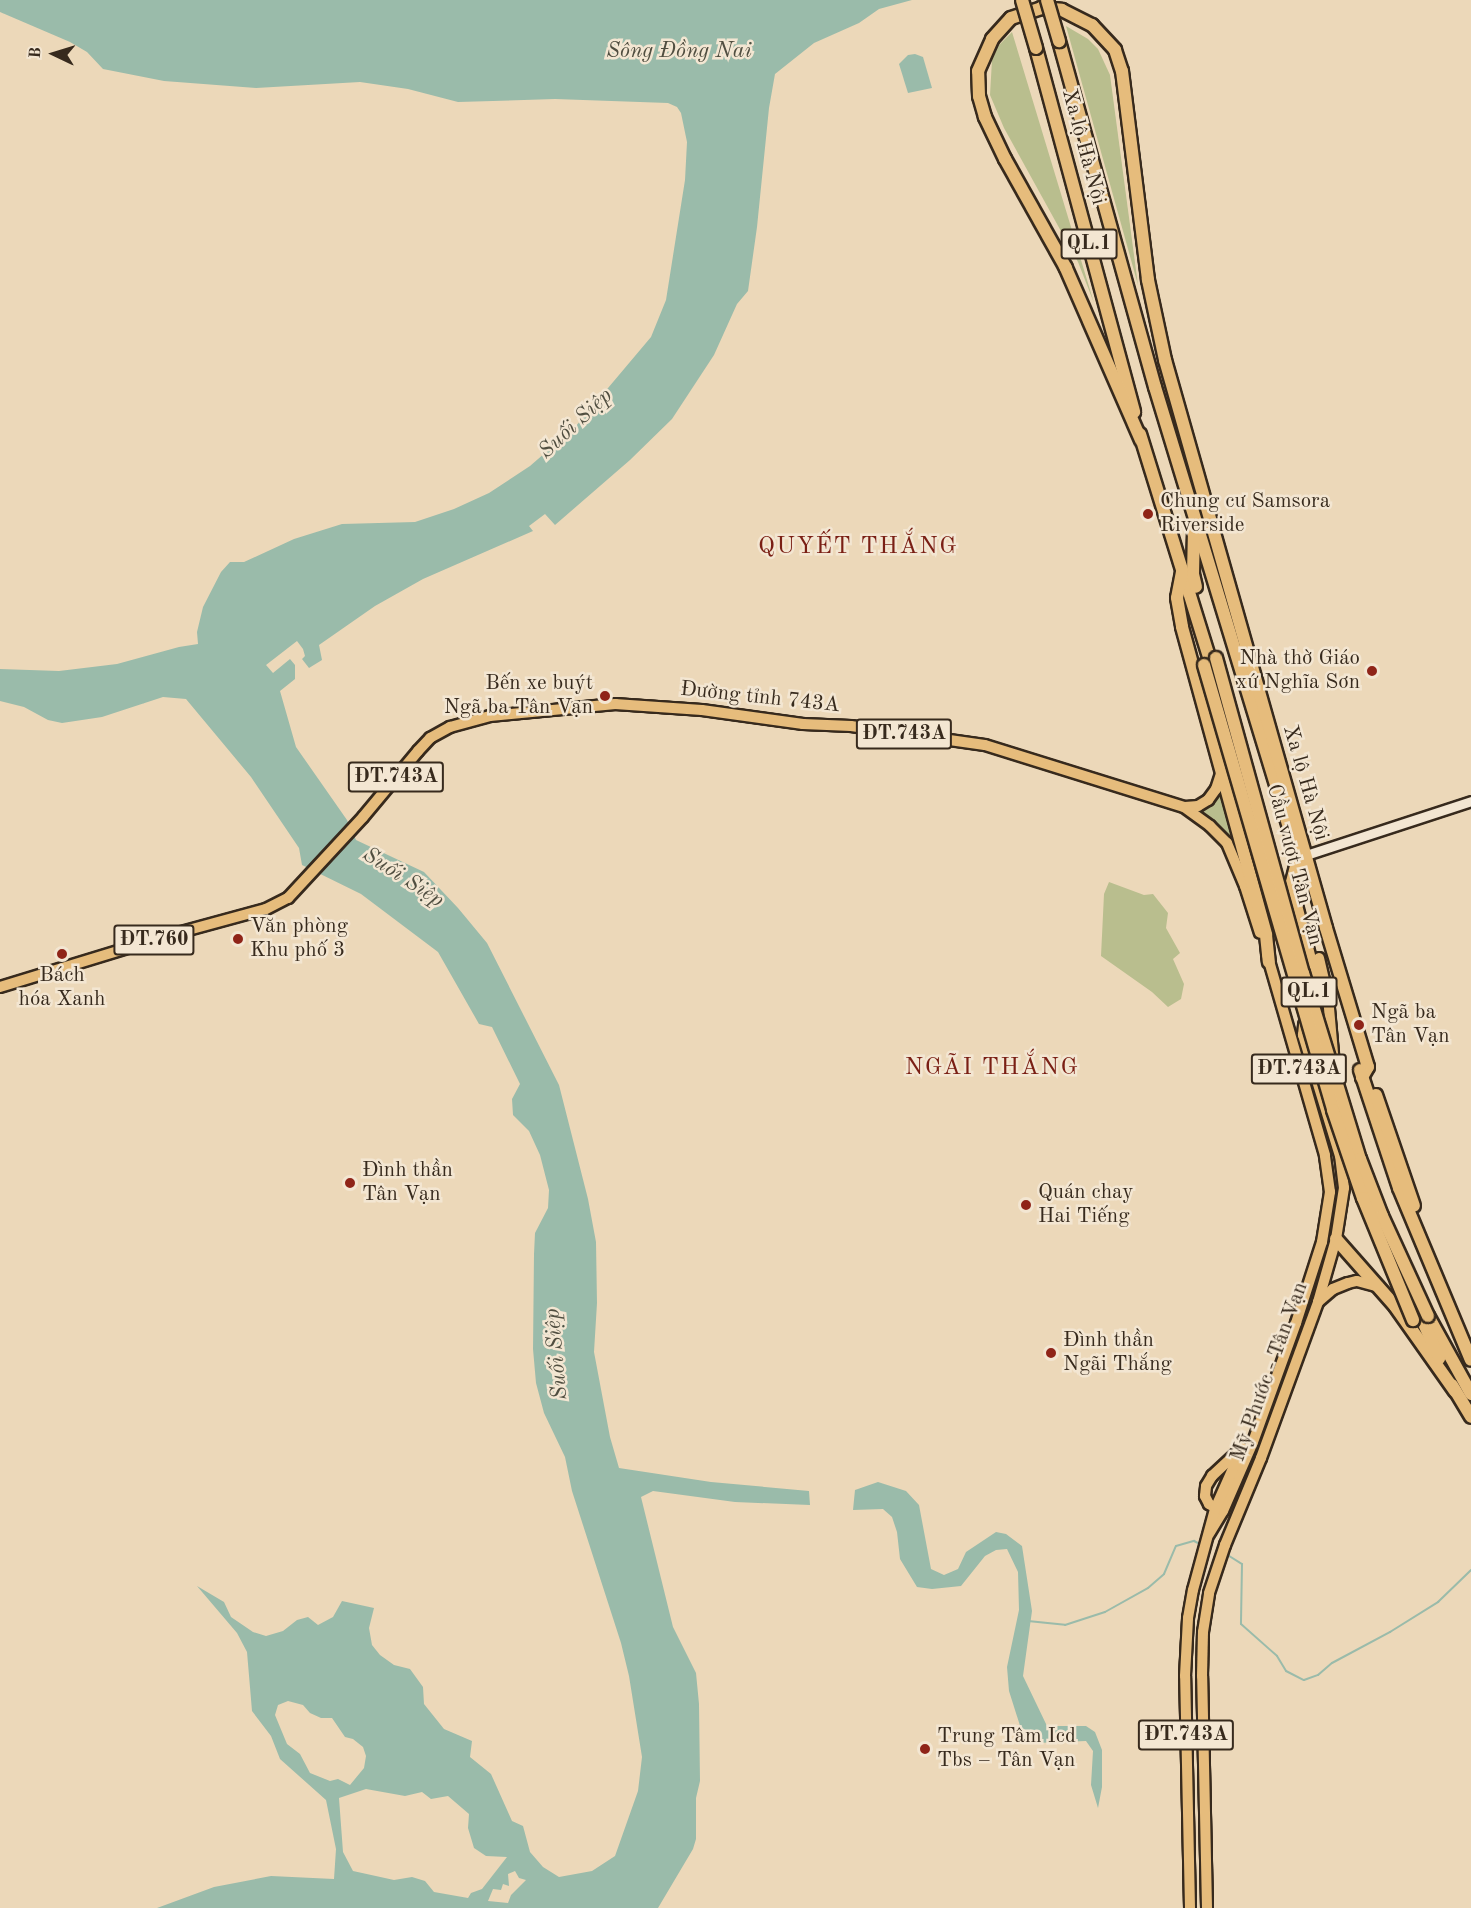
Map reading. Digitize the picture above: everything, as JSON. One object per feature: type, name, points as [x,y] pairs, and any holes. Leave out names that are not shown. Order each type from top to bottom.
[{"type":"highway","name":"Xa lộ Hà Nội","points":[[1022,0],[1142,440],[1210,662]]},
{"type":"highway","name":"Xa lộ Hà Nội","points":[[1047,0],[1160,404],[1302,857]]},
{"type":"highway","name":"Xa lộ Hà Nội","points":[[1142,440],[1066,268],[1005,159],[982,107],[978,83],[984,54],[1000,28],[1011,18],[1027,11],[1041,8],[1062,10],[1078,17],[1105,36],[1115,50],[1122,71],[1148,280],[1184,426],[1364,1082],[1375,1093],[1433,1258],[1433,1269],[1471,1360]]},
{"type":"highway","points":[[1160,404],[1184,426],[1176,457]]},
{"type":"highway","name":"Xa lộ Hà Nội","points":[[1195,520],[1193,574],[1210,662]]},
{"type":"highway","name":"QL.1","points":[[1183,568],[1177,598],[1182,627],[1266,935],[1269,962]]},
{"type":"highway","name":"Cầu vượt Tân Vạn","points":[[1210,662],[1326,1069],[1369,1199],[1421,1318]]},
{"type":"highway","points":[[1336,1239],[1379,1287],[1455,1391]]},
{"type":"highway","name":"QL.1","points":[[1421,1318],[1455,1391],[1471,1417]]},
{"type":"highway","name":"QL.1","points":[[1421,1318],[1471,1394]]},
{"type":"main road","name":"Đường tỉnh 743A","points":[[303,883],[430,738],[450,727],[490,716],[615,704],[702,710],[803,724],[851,726],[985,745],[1184,807],[1210,826],[1231,851],[1269,962],[1330,1176],[1325,1228]]},
{"type":"main road","points":[[1184,807],[1198,806],[1208,800],[1216,789],[1222,771]]},
{"type":"main road","points":[[1302,857],[1471,801]]},
{"type":"main road","name":"ĐT.743A","points":[[1302,857],[1291,882],[1317,982],[1316,998],[1304,1024],[1303,1035],[1337,1147],[1344,1182],[1336,1239]]},
{"type":"main road","name":"ĐT.760","points":[[0,987],[168,935],[266,909],[288,898],[303,883]]},
{"type":"main road","points":[[1307,943],[1318,956],[1328,997],[1334,1058],[1331,1113],[1337,1147]]},
{"type":"main road","name":"Mỹ Phước - Tân Vạn","points":[[1219,1510],[1253,1442],[1296,1323],[1325,1228]]},
{"type":"main road","name":"Mỹ Phước - Tân Vạn","points":[[1207,1908],[1202,1653],[1208,1603],[1225,1545],[1261,1458],[1318,1302],[1336,1239]]},
{"type":"main road","points":[[1318,1302],[1333,1289],[1348,1283],[1357,1281],[1379,1287]]},
{"type":"main road","name":"Mỹ Phước - Tân Vạn","points":[[1219,1510],[1205,1496],[1206,1485],[1212,1476],[1242,1448],[1253,1442]]},
{"type":"main road","name":"Mỹ Phước - Tân Vạn","points":[[1190,1908],[1185,1647],[1193,1590],[1200,1563],[1242,1448]]},
{"type":"main road","points":[[1219,1510],[1236,1515]]},
{"type":"green space","points":[[1066,26],[1088,39],[1098,49],[1110,75],[1138,285]]},
{"type":"green space","points":[[1012,32],[1094,303],[1078,262],[1004,128],[990,95],[992,60],[998,46]]},
{"type":"green space","points":[[1222,788],[1242,856],[1229,838],[1201,809],[1209,807]]},
{"type":"green space","points":[[1109,882],[1144,895],[1153,894],[1168,913],[1166,928],[1180,953],[1173,959],[1184,984],[1181,999],[1168,1007],[1152,992],[1101,956],[1104,894]]},
{"type":"water","points":[[0,0],[912,0],[879,9],[859,23],[814,43],[775,74],[748,291],[737,304],[714,355],[672,419],[630,460],[555,525],[545,514],[529,526],[533,531],[423,579],[375,606],[319,645],[322,660],[309,668],[302,659],[305,656],[297,641],[266,665],[273,673],[290,659],[295,665],[295,679],[280,691],[296,747],[347,820],[356,840],[424,872],[487,943],[559,1085],[588,1199],[596,1242],[597,1303],[594,1352],[610,1437],[619,1468],[711,1482],[809,1491],[810,1505],[735,1502],[653,1491],[641,1497],[673,1627],[696,1673],[699,1704],[700,1781],[696,1798],[696,1839],[693,1849],[658,1908],[157,1908],[214,1887],[271,1876],[334,1879],[336,1849],[326,1800],[280,1759],[271,1736],[252,1711],[247,1652],[237,1633],[197,1586],[224,1602],[231,1617],[253,1632],[266,1636],[283,1631],[297,1620],[308,1617],[318,1625],[333,1617],[342,1601],[374,1608],[369,1628],[372,1645],[380,1655],[394,1665],[410,1669],[423,1687],[424,1704],[444,1729],[472,1741],[470,1757],[491,1774],[512,1821],[523,1826],[530,1852],[543,1867],[559,1877],[592,1871],[615,1856],[638,1791],[642,1757],[629,1676],[621,1643],[572,1491],[565,1457],[544,1413],[536,1383],[533,1349],[535,1233],[548,1208],[549,1190],[540,1155],[529,1131],[513,1115],[512,1099],[520,1084],[492,1027],[479,1024],[438,952],[361,894],[302,865],[299,848],[251,777],[186,699],[163,697],[102,717],[62,723],[48,720],[24,707],[0,701],[0,669],[59,671],[117,664],[198,644],[197,632],[203,607],[221,572],[230,562],[244,562],[294,539],[342,524],[415,522],[454,509],[489,493],[530,466],[576,426],[651,337],[666,300],[685,180],[687,142],[681,113],[677,107],[668,103],[555,99],[458,102],[408,89],[360,82],[256,88],[164,81],[103,69],[87,52],[70,42],[0,12]],"holes":[[[288,1701],[303,1705],[310,1713],[321,1718],[332,1718],[345,1737],[353,1739],[363,1747],[366,1756],[364,1768],[350,1785],[338,1779],[330,1781],[310,1773],[300,1754],[287,1744],[275,1715],[278,1705]],[[366,1789],[405,1796],[422,1792],[431,1799],[448,1796],[469,1814],[468,1828],[474,1848],[486,1856],[507,1857],[482,1889],[471,1893],[468,1898],[434,1892],[425,1881],[412,1877],[394,1880],[353,1871],[343,1852],[339,1798]],[[515,1871],[519,1878],[526,1880],[511,1895],[508,1903],[488,1901],[493,1889],[501,1890],[503,1884],[509,1886],[508,1874]]]},
{"type":"water","points":[[915,54],[923,57],[932,88],[908,93],[899,64],[908,55]]},
{"type":"water","points":[[878,1482],[906,1491],[919,1505],[931,1569],[944,1575],[958,1569],[966,1552],[996,1532],[1006,1534],[1022,1546],[1032,1611],[1023,1676],[1047,1726],[1086,1726],[1095,1732],[1102,1750],[1102,1787],[1098,1808],[1091,1785],[1093,1751],[1086,1741],[1037,1743],[1022,1732],[1009,1691],[1007,1667],[1019,1610],[1018,1572],[1007,1549],[996,1550],[985,1556],[961,1586],[932,1589],[917,1587],[900,1559],[897,1532],[892,1517],[883,1509],[853,1510],[855,1490]]},
{"type":"waterway","points":[[1028,1621],[1065,1625],[1105,1612],[1148,1588],[1164,1574],[1176,1546],[1194,1541],[1202,1545]]},
{"type":"waterway","points":[[1226,1554],[1242,1564],[1241,1624],[1277,1656],[1286,1671],[1304,1680],[1318,1675],[1332,1663],[1390,1632],[1438,1602],[1471,1570]]},
{"type":"place","name":"Chung cư Samsora Riverside","points":[[1148,514]]},
{"type":"place","name":"Nhà thờ Giáo xứ Nghĩa Sơn","points":[[1372,671]]},
{"type":"place","name":"Bến xe buýt Ngã ba Tân Vạn","points":[[605,696]]},
{"type":"place","name":"Văn phòng Khu phố 3","points":[[238,939]]},
{"type":"place","name":"Bách hóa Xanh","points":[[62,954]]},
{"type":"place","name":"Ngã ba Tân Vạn","points":[[1359,1025]]},
{"type":"place","name":"Đình thần Tân Vạn","points":[[350,1183]]},
{"type":"place","name":"Quán chay Hai Tiếng","points":[[1026,1205]]},
{"type":"place","name":"Đình thần Ngãi Thắng","points":[[1051,1353]]},
{"type":"place","name":"Trung Tâm Icd Tbs – Tân Vạn","points":[[925,1749]]},
{"type":"district","name":"QUYẾT THẮNG","points":[[858,548]]},
{"type":"district","name":"NGÃI THẮNG","points":[[992,1069]]},
{"type":"water label","name":"Sông Đồng Nai","points":[[679,52]]},
{"type":"water label","name":"Suối Siệp","points":[[576,424]]},
{"type":"water label","name":"Suối Siệp","points":[[403,878]]},
{"type":"water label","name":"Suối Siệp","points":[[557,1354]]}]
